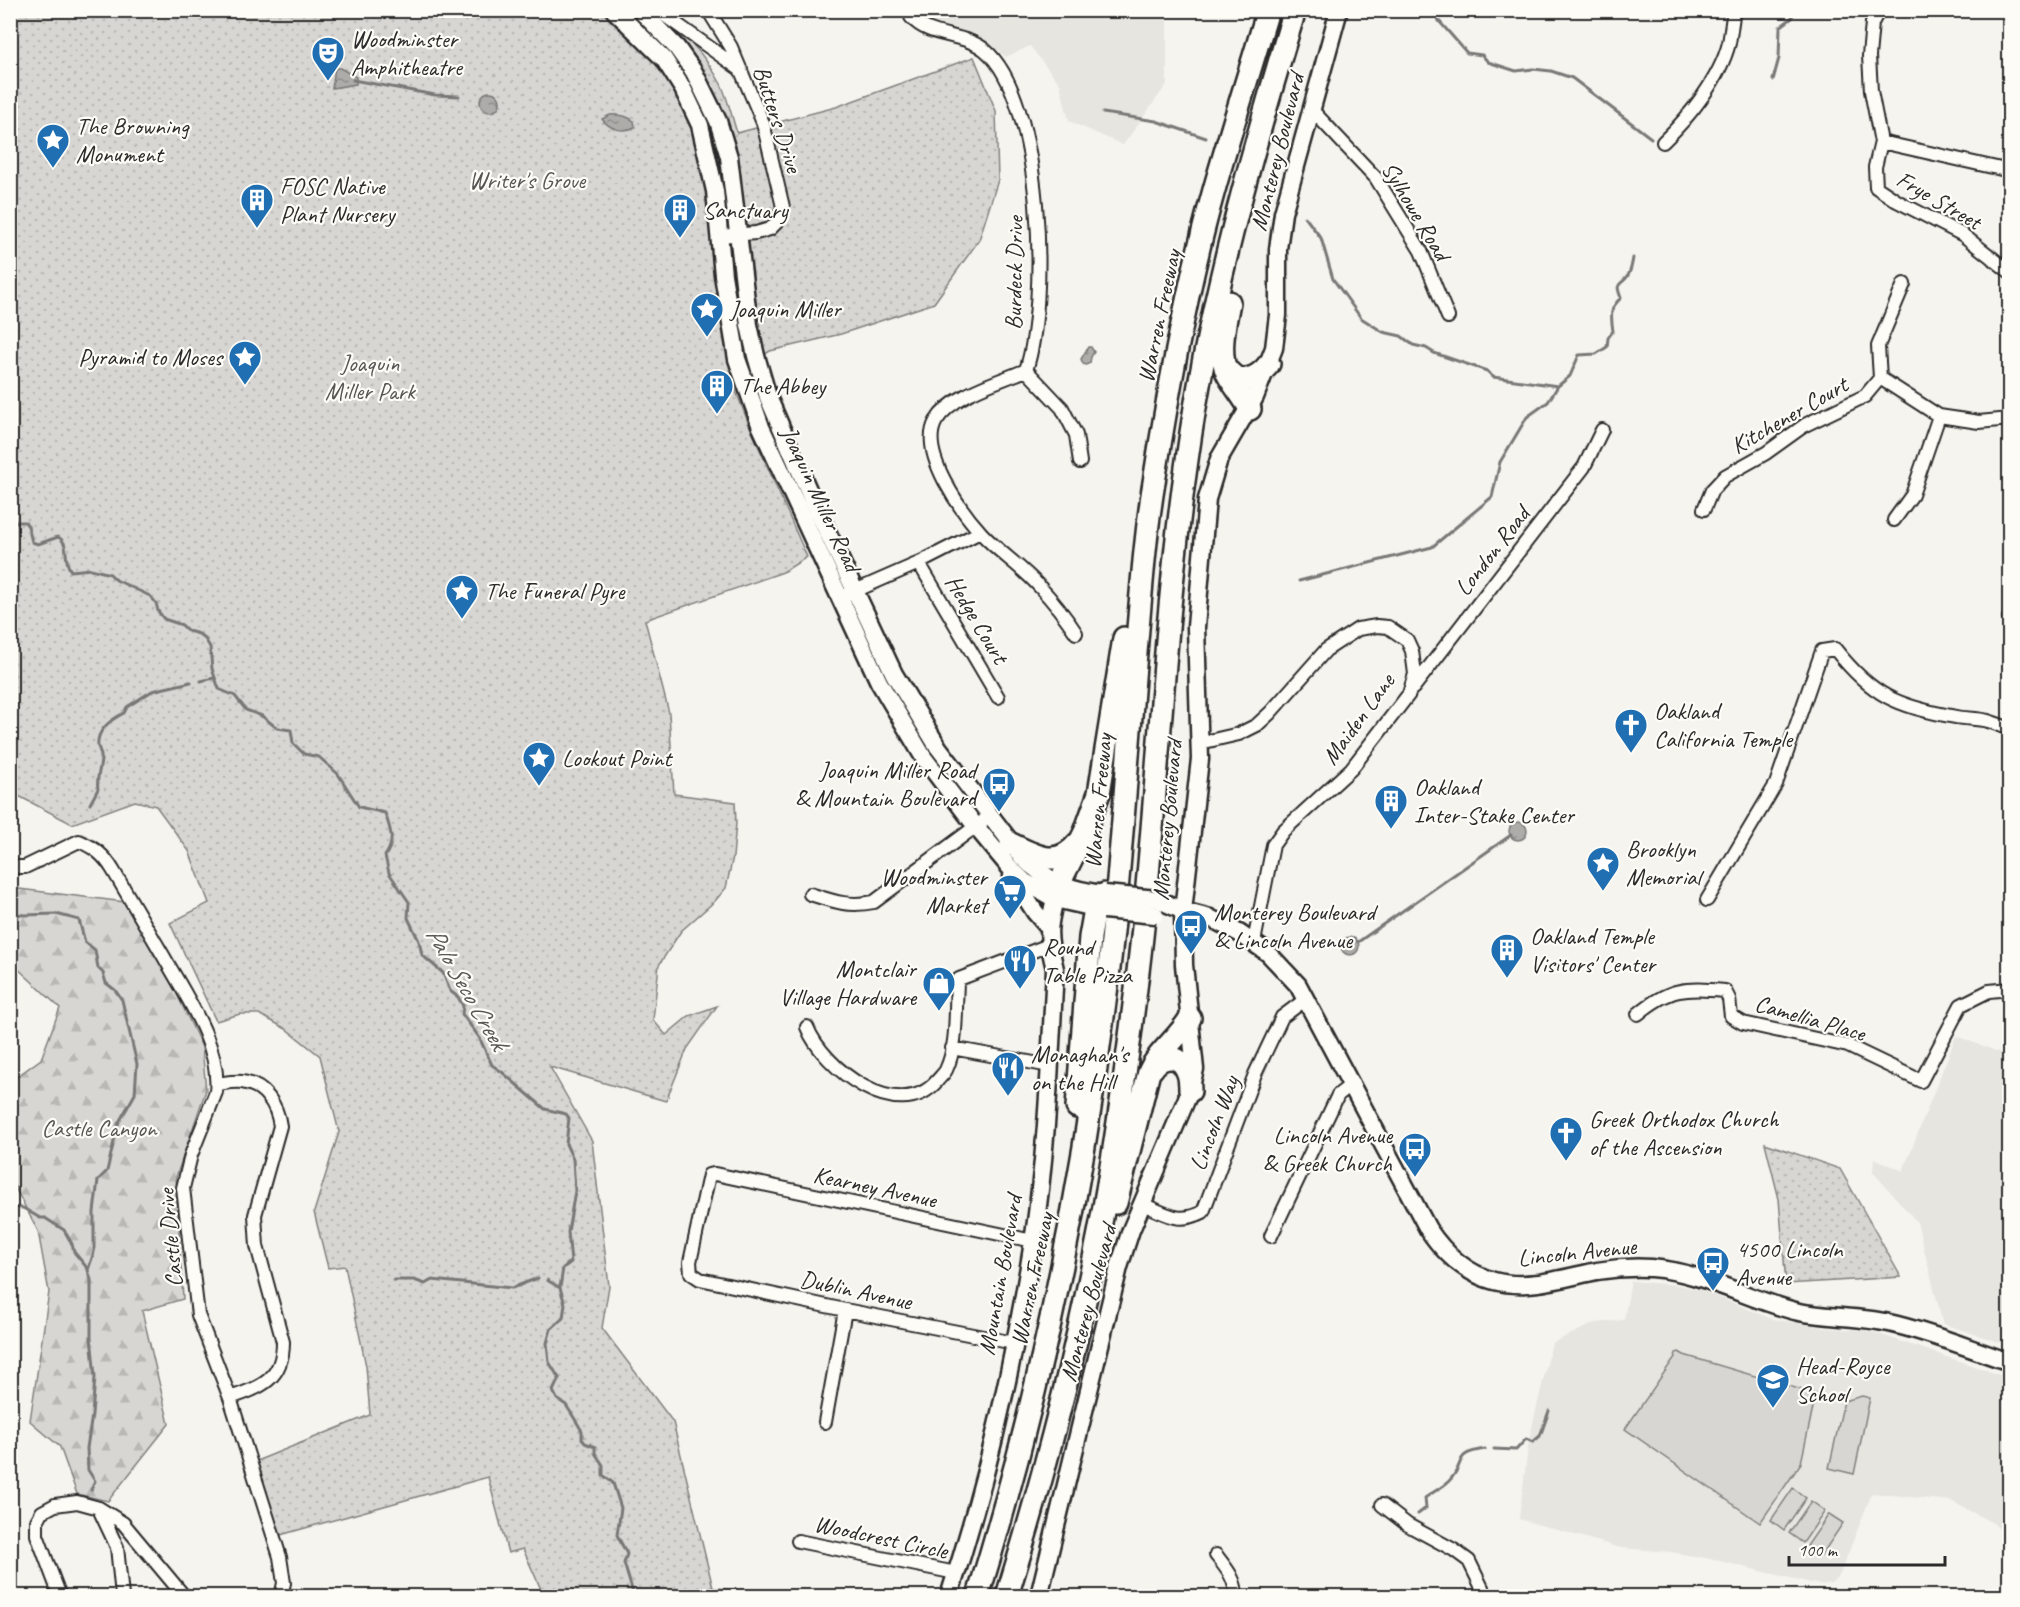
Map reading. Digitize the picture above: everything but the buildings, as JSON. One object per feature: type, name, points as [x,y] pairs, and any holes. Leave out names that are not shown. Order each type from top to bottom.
[{"type":"highway","name":"Warren Freeway","points":[[978,1596],[1018,1459],[1058,1286],[1075,1196],[1103,1017],[1113,929],[1141,581],[1154,479],[1174,364],[1193,274],[1214,192],[1268,10]]},
{"type":"highway","points":[[1007,1596],[1045,1468],[1094,1259],[1116,1133],[1142,933],[1166,641],[1187,458],[1218,287],[1239,201],[1295,10]]},
{"type":"highway","points":[[1250,409],[1224,365],[1224,343],[1228,309],[1266,104]]},
{"type":"highway","points":[[1224,365],[1230,373],[1243,380],[1257,376],[1269,364]]},
{"type":"highway","points":[[1057,891],[1095,807],[1102,777],[1129,605],[1141,581]]},
{"type":"highway","points":[[1004,848],[1044,858],[1059,858],[1072,849],[1085,832]]},
{"type":"highway","points":[[1058,1286],[1082,1052],[1090,937],[1101,904]]},
{"type":"highway","points":[[1094,1259],[1108,1234],[1149,1072],[1158,1056],[1181,1032],[1190,1018]]},
{"type":"highway","points":[[1149,1072],[1160,1060],[1165,1058],[1178,1060],[1187,1070],[1190,1091]]},
{"type":"main road","name":"Joaquin Miller Road","points":[[614,10],[664,59],[683,89],[700,125],[711,169],[723,275],[737,359],[761,427],[847,595],[938,747],[991,816],[1004,848]]},
{"type":"main road","name":"Joaquin Miller Road","points":[[640,10],[677,48],[707,95],[729,157],[749,325],[768,397],[879,682],[924,758],[976,828],[1034,868],[1057,891]]},
{"type":"main road","name":"Monterey Boulevard","points":[[1039,1596],[1119,1267],[1131,1230],[1190,1091],[1195,1069],[1183,950],[1183,911],[1199,776],[1196,627],[1207,499],[1219,459],[1250,409],[1269,364],[1278,315],[1280,231],[1339,10]]},
{"type":"main road","points":[[1004,848],[1035,912],[1048,927]]},
{"type":"main road","name":"Lincoln Avenue","points":[[1057,891],[1077,890],[1101,904],[1156,907],[1210,918],[1254,942],[1281,966],[1298,985],[1306,999],[1428,1229],[1448,1255],[1476,1274],[1509,1284],[1526,1285],[1617,1269],[1670,1270],[1705,1278],[1762,1301],[1799,1312],[1900,1325],[2010,1362]]},
{"type":"main road","name":"Mountain Boulevard","points":[[949,1596],[991,1450],[1033,1241],[1042,1171],[1055,969],[1049,945],[1048,927],[1057,891]]},
{"type":"street","points":[[657,10],[741,70]]},
{"type":"street","name":"Butters Drive","points":[[708,10],[731,47],[763,123],[783,207],[778,221],[770,229],[756,233],[720,236]]},
{"type":"street","name":"Burdeck Drive","points":[[910,10],[911,17],[926,29],[966,40],[984,49],[997,64],[1011,87],[1020,113],[1033,176],[1040,287],[1033,351],[1026,370]]},
{"type":"street","points":[[1663,142],[1677,129],[1709,89],[1728,44],[1734,10]]},
{"type":"street","name":"Frye Street","points":[[1879,10],[1872,23],[1869,56],[1870,92],[1881,142],[1875,167],[1876,187],[1897,201],[1963,235],[2010,272]]},
{"type":"street","name":"Sylhowe Road","points":[[1311,109],[1376,178],[1421,251],[1448,317]]},
{"type":"street","points":[[1881,142],[2010,171]]},
{"type":"street","name":"Kitchener Court","points":[[1704,509],[1712,490],[1725,476],[1766,453],[1805,425],[1865,396],[1880,378],[1878,346],[1904,284]]},
{"type":"street","points":[[1076,633],[1060,609],[1039,585],[980,531],[952,494],[938,469],[930,439],[936,421],[950,406],[975,390],[1026,370],[1062,408],[1076,435],[1080,462]]},
{"type":"street","points":[[1880,378],[1938,416],[1979,422],[2010,420]]},
{"type":"street","points":[[1894,520],[1912,495],[1938,416]]},
{"type":"street","name":"London Road","points":[[1409,694],[1584,467],[1602,430]]},
{"type":"street","points":[[847,595],[919,563],[980,531]]},
{"type":"street","name":"Hedge Court","points":[[919,563],[998,697]]},
{"type":"street","name":"Maiden Lane","points":[[1200,743],[1239,734],[1257,725],[1326,650],[1358,629],[1388,627],[1407,640],[1415,661],[1415,674],[1409,694],[1351,769],[1283,831],[1273,845],[1254,942]]},
{"type":"street","points":[[1707,900],[1776,784],[1822,651],[1835,649],[1851,670],[1873,690],[1909,708],[1958,718],[1987,721],[2010,729]]},
{"type":"street","points":[[810,894],[857,906],[874,902],[991,816]]},
{"type":"street","name":"Castle Drive","points":[[10,867],[25,867],[80,841],[93,847],[105,857],[198,1017],[217,1068],[216,1092],[191,1155],[183,1188],[198,1315],[230,1398],[280,1557],[284,1583],[281,1596]]},
{"type":"street","points":[[807,1027],[813,1041],[847,1076],[874,1092],[893,1098],[910,1098],[930,1089],[945,1071],[952,1048],[959,979],[1049,945]]},
{"type":"street","name":"Camellia Place","points":[[1638,1014],[1654,1000],[1670,992],[1690,989],[1725,991],[1729,999],[1731,1016],[1743,1023],[1848,1046],[1921,1081],[1961,1005],[1989,991],[2010,989]]},
{"type":"street","name":"Lincoln Way","points":[[1142,1204],[1180,1220],[1192,1218],[1203,1212],[1255,1074],[1282,1017],[1306,999]]},
{"type":"street","points":[[952,1048],[1050,1066]]},
{"type":"street","points":[[217,1084],[241,1082],[253,1085],[264,1092],[275,1108],[280,1126],[255,1215],[257,1246],[283,1342],[283,1355],[279,1368],[272,1378],[230,1398]]},
{"type":"street","points":[[1271,1236],[1338,1095],[1352,1084]]},
{"type":"street","name":"Kearney Avenue","points":[[691,1273],[690,1262],[709,1175],[715,1174],[1033,1241]]},
{"type":"street","name":"Dublin Avenue","points":[[691,1273],[697,1278],[1014,1343]]},
{"type":"street","points":[[825,1422],[845,1310]]},
{"type":"street","points":[[60,1596],[38,1535],[37,1521],[42,1512],[55,1504],[77,1502],[99,1508],[123,1523],[184,1596]]},
{"type":"street","points":[[1382,1504],[1408,1525],[1454,1550],[1469,1561],[1486,1596]]},
{"type":"street","points":[[99,1508],[117,1547],[122,1596]]},
{"type":"street","name":"Woodcrest Circle","points":[[798,1541],[956,1574]]},
{"type":"street","points":[[1216,1555],[1229,1572],[1236,1588],[1236,1596]]},
{"type":"shaded area","points":[[927,10],[1167,11],[1167,84],[1123,145],[1069,121],[1060,84],[1030,46],[1006,57],[976,34],[933,27],[926,22]]},
{"type":"shaded area","name":"Head-Royce School","points":[[1956,1036],[2009,1056],[2009,1345],[1943,1324],[1917,1222],[1873,1172],[1874,1158],[1903,1171]]},
{"type":"shaded area","name":"Head-Royce School","points":[[1631,1281],[1677,1285],[1701,1290],[1772,1319],[1827,1328],[1870,1331],[2009,1378],[2009,1546],[2005,1534],[1993,1523],[1951,1501],[1872,1493],[1840,1574],[1831,1583],[1820,1585],[1711,1559],[1671,1552],[1621,1548],[1519,1519],[1529,1440],[1552,1343],[1595,1323],[1624,1320]]},
{"type":"green space","name":"Joaquin Miller Park","points":[[10,11],[656,11],[675,26],[708,63],[726,96],[737,133],[836,107],[974,57],[996,111],[998,180],[979,240],[934,303],[841,334],[770,351],[730,376],[807,557],[783,572],[645,620],[669,713],[674,794],[735,802],[736,823],[733,857],[726,888],[681,931],[659,965],[653,1020],[666,1035],[689,1016],[717,1006],[687,1049],[666,1101],[550,1067],[592,1141],[609,1286],[602,1328],[673,1422],[713,1588],[829,1596],[544,1596],[523,1549],[508,1553],[488,1477],[273,1537],[249,1464],[370,1415],[366,1366],[345,1266],[328,1268],[314,1212],[339,1132],[320,1056],[286,1029],[259,1014],[240,1014],[216,1021],[170,923],[209,903],[189,851],[156,806],[135,801],[72,824],[11,792]]},
{"type":"green space","name":"Castle Canyon","points":[[11,888],[125,902],[176,992],[202,1047],[206,1090],[176,1177],[183,1299],[142,1311],[169,1424],[108,1501],[77,1494],[60,1447],[30,1421],[49,1292],[38,1231],[11,1180],[11,1081],[41,1059],[60,1008],[13,964]]},
{"type":"green space","points":[[1765,1143],[1840,1169],[1901,1277],[1786,1284],[1779,1199]]},
{"type":"green space","points":[[1679,1352],[1816,1394],[1801,1463],[1760,1523],[1625,1429],[1676,1353]]},
{"type":"green space","points":[[1862,1396],[1870,1398],[1854,1474],[1829,1468],[1844,1401]]},
{"type":"green space","points":[[1793,1488],[1806,1498],[1784,1530],[1771,1520]]},
{"type":"green space","points":[[1811,1501],[1825,1511],[1803,1543],[1789,1533]]},
{"type":"green space","points":[[1829,1514],[1843,1523],[1821,1556],[1807,1546]]},
{"type":"water","points":[[335,68],[340,68],[356,77],[356,84],[332,88]]},
{"type":"water","points":[[490,92],[497,95],[500,102],[497,109],[490,112],[483,109],[480,102],[483,95]]},
{"type":"water","points":[[610,115],[629,118],[634,121],[635,127],[626,130],[613,128],[602,119]]},
{"type":"water","points":[[1088,347],[1091,347],[1094,352],[1090,363],[1086,365],[1081,359]]},
{"type":"water","points":[[1518,822],[1524,825],[1527,831],[1524,837],[1518,840],[1512,837],[1509,831],[1512,825]]},
{"type":"water","points":[[1350,937],[1356,940],[1359,946],[1356,952],[1350,955],[1344,952],[1341,946],[1344,940]]},
{"type":"waterway","points":[[1434,10],[1439,21],[1467,53],[1482,55],[1488,62],[1516,71],[1533,69],[1551,71],[1572,78],[1651,138]]},
{"type":"waterway","points":[[1773,80],[1779,58],[1780,27],[1792,18],[1794,10]]},
{"type":"waterway","points":[[353,80],[435,95],[459,96]]},
{"type":"waterway","points":[[1103,113],[1156,121],[1206,138]]},
{"type":"waterway","points":[[1305,217],[1321,238],[1333,279],[1361,318],[1383,332],[1401,336],[1413,345],[1487,371],[1493,377],[1558,386]]},
{"type":"waterway","points":[[1299,581],[1432,547],[1492,497],[1500,462],[1527,417],[1548,402],[1558,386],[1570,376],[1579,355],[1596,354],[1607,347],[1608,338],[1613,331],[1611,317],[1613,309],[1621,298],[1618,287],[1628,275],[1633,258]]},
{"type":"waterway","name":"Palo Seco Creek","points":[[10,518],[13,522],[25,522],[32,542],[38,544],[58,537],[62,540],[71,571],[91,569],[110,574],[116,580],[150,596],[164,619],[199,634],[210,647],[212,669],[219,689],[235,696],[246,710],[262,716],[277,728],[291,730],[293,743],[304,754],[319,757],[338,774],[359,807],[385,813],[391,835],[385,856],[389,873],[409,902],[408,918],[419,941],[422,955],[443,973],[450,991],[458,997],[463,1006],[462,1014],[479,1037],[492,1065],[545,1109],[566,1114],[569,1118],[566,1144],[573,1159],[575,1191],[568,1232],[571,1262],[563,1268],[560,1288],[565,1304],[563,1318],[551,1329],[547,1343],[549,1362],[559,1378],[553,1391],[557,1399],[566,1405],[582,1431],[582,1439],[585,1443],[595,1447],[595,1453],[603,1465],[603,1475],[613,1483],[621,1508],[617,1535],[627,1554],[624,1563],[634,1596]]},
{"type":"waterway","points":[[201,681],[214,678]]},
{"type":"waterway","points":[[90,804],[98,789],[101,758],[98,740],[102,730],[124,713],[127,707],[152,691],[191,682]]},
{"type":"waterway","points":[[1358,942],[1511,835]]},
{"type":"waterway","points":[[10,913],[56,914],[79,920],[85,942],[95,950],[98,968],[103,973],[106,983],[122,1000],[137,1064],[135,1094],[118,1124],[107,1171],[98,1180],[94,1212],[94,1252],[88,1270],[91,1280],[91,1337],[95,1377],[87,1448],[88,1470],[95,1481],[91,1490]]},
{"type":"waterway","points":[[10,1207],[23,1208],[64,1230],[74,1252],[88,1269]]},
{"type":"waterway","points":[[394,1280],[414,1280],[425,1284],[432,1280],[512,1288],[538,1278]]},
{"type":"waterway","points":[[547,1280],[560,1288]]},
{"type":"waterway","points":[[1494,1449],[1516,1450],[1526,1439],[1533,1442],[1540,1436],[1549,1411]]},
{"type":"waterway","points":[[1418,1514],[1426,1508],[1425,1498],[1449,1481],[1463,1457],[1474,1451],[1485,1449]]},
{"type":"place","name":"Woodminster Amphitheatre","points":[[328,82]]},
{"type":"place","name":"The Browning Monument","points":[[53,169]]},
{"type":"place","name":"FOSC Native Plant Nursery","points":[[257,229]]},
{"type":"place","name":"Sanctuary","points":[[680,239]]},
{"type":"place","name":"Joaquin Miller","points":[[707,338]]},
{"type":"place","name":"Pyramid to Moses","points":[[245,386]]},
{"type":"place","name":"The Abbey","points":[[717,415]]},
{"type":"place","name":"The Funeral Pyre","points":[[462,620]]},
{"type":"place","name":"Oakland California Temple","points":[[1631,754]]},
{"type":"place","name":"Lookout Point","points":[[539,787]]},
{"type":"place","name":"Joaquin Miller Road & Mountain Boulevard","points":[[999,813]]},
{"type":"place","name":"Oakland Inter-Stake Center","points":[[1391,830]]},
{"type":"place","name":"Brooklyn Memorial","points":[[1603,892]]},
{"type":"place","name":"Woodminster Market","points":[[1010,920]]},
{"type":"place","name":"Monterey Boulevard & Lincoln Avenue","points":[[1191,955]]},
{"type":"place","name":"Oakland Temple Visitors' Center","points":[[1507,979]]},
{"type":"place","name":"Round Table Pizza","points":[[1020,990]]},
{"type":"place","name":"Montclair Village Hardware","points":[[939,1012]]},
{"type":"place","name":"Monaghan's on the Hill","points":[[1008,1097]]},
{"type":"place","name":"Greek Orthodox Church of the Ascension","points":[[1566,1162]]},
{"type":"place","name":"Lincoln Avenue & Greek Church","points":[[1415,1178]]},
{"type":"place","name":"4500 Lincoln Avenue","points":[[1713,1292]]},
{"type":"place","name":"Head-Royce School","points":[[1773,1409]]},
{"type":"park label","name":"Writer's Grove","points":[[527,180]]}]
